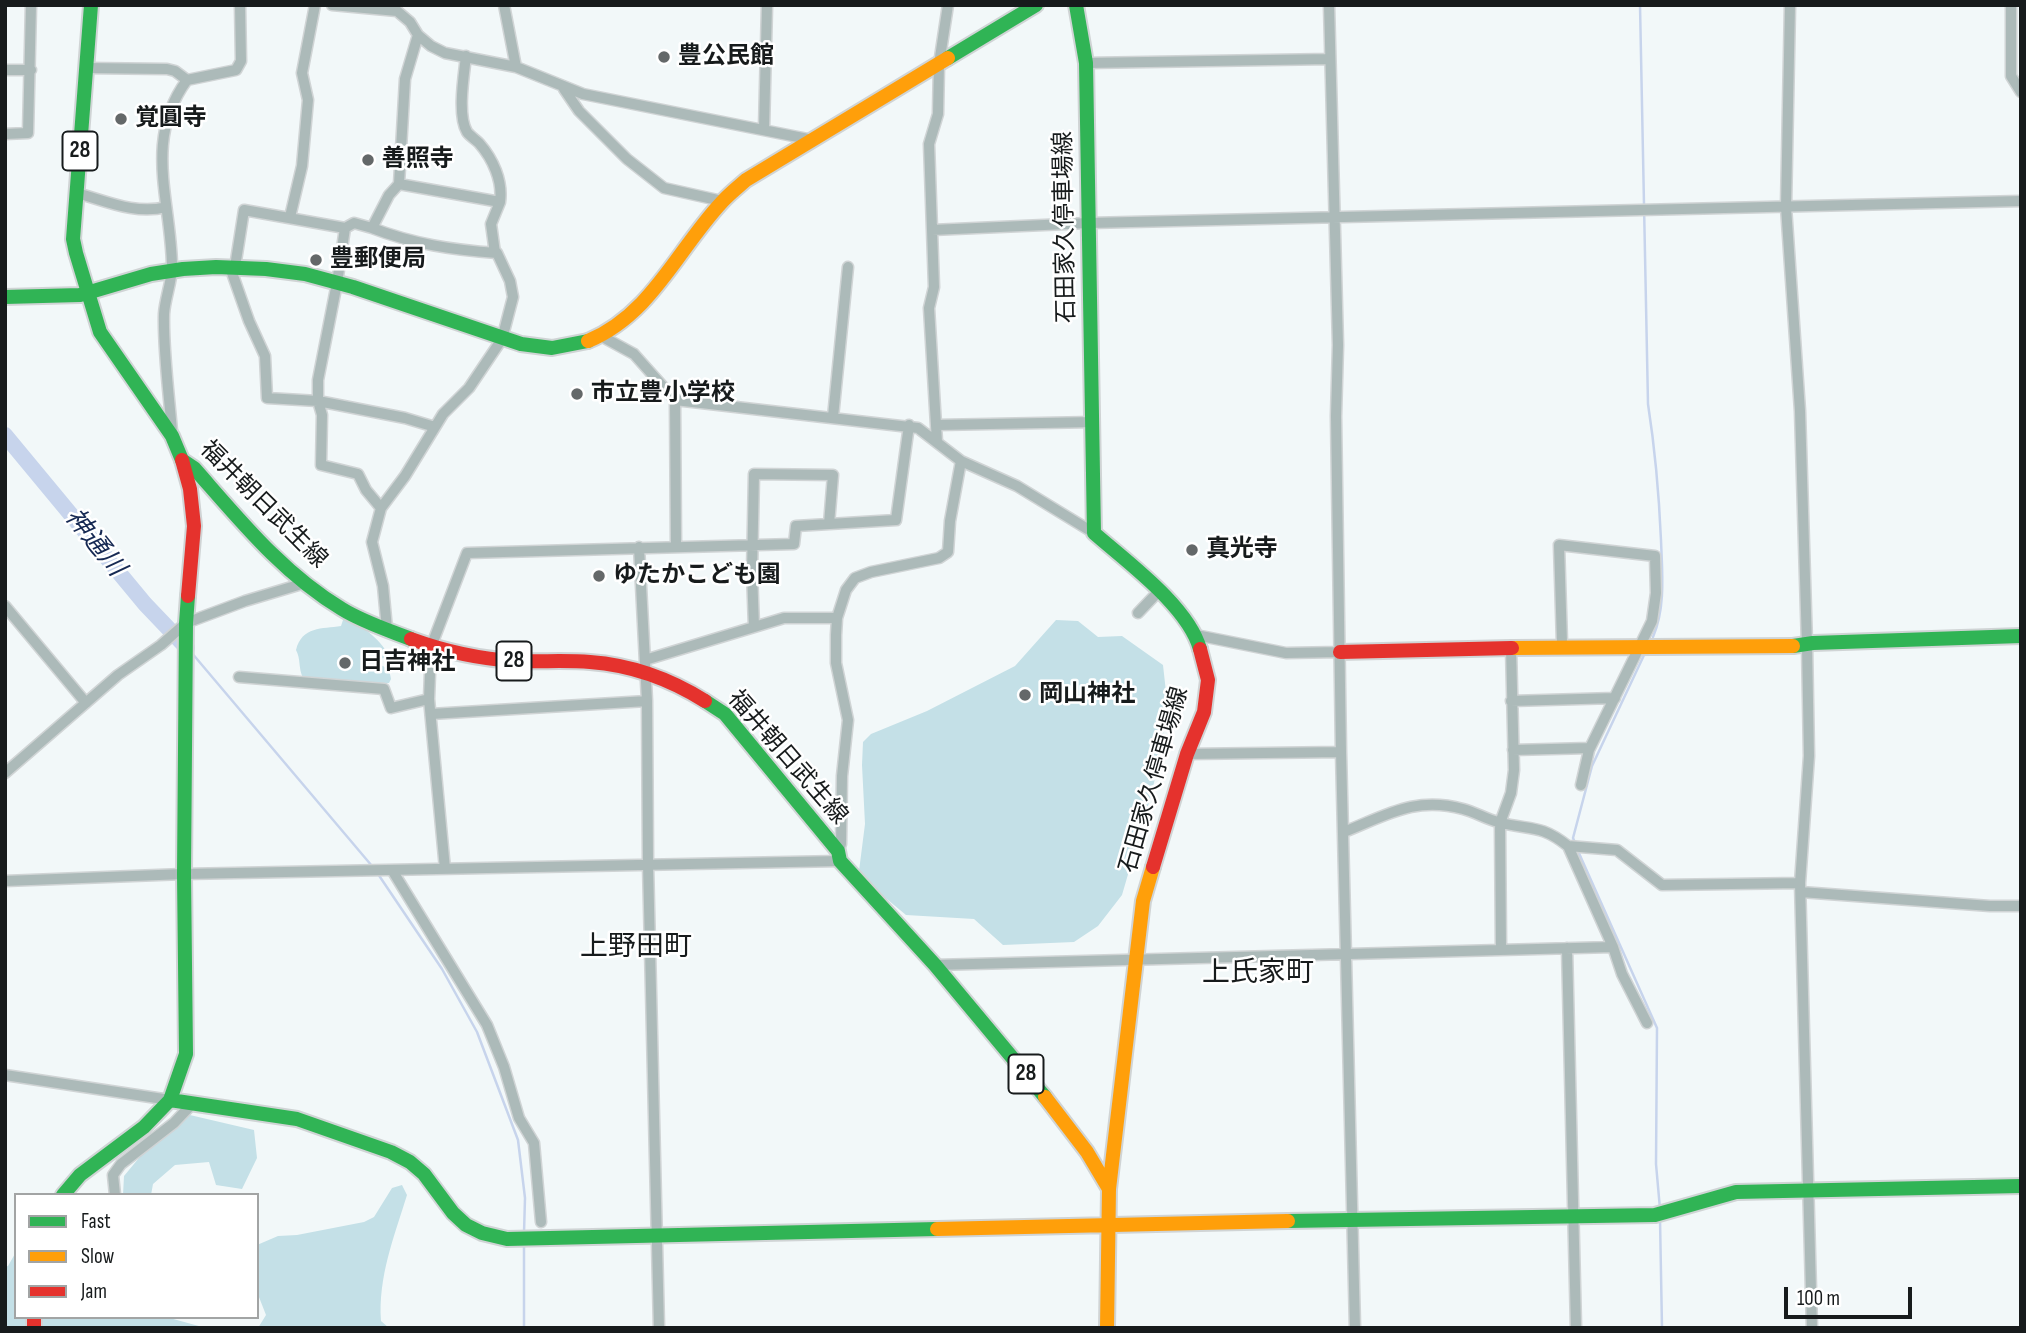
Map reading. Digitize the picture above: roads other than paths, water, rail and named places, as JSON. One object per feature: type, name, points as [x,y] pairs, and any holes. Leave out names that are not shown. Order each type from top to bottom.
[{"type":"street","points":[[5,134],[28,133],[31,5]]},
{"type":"street","name":"福井朝日武生線","points":[[91,5],[73,239],[100,332],[172,436],[182,460],[194,468],[276,557],[305,583],[366,622],[431,647],[503,661],[602,663],[646,667],[708,701],[725,714],[839,856],[935,965],[1060,1116],[1087,1152],[1109,1189]]},
{"type":"street","points":[[172,436],[164,313],[172,270],[171,236],[162,169],[165,120],[176,95],[187,80],[236,71],[241,61],[240,5]]},
{"type":"street","points":[[290,217],[302,166],[308,100],[302,73],[315,5]]},
{"type":"street","points":[[332,5],[397,11],[410,22],[418,35],[444,53],[516,67],[583,94],[814,140]]},
{"type":"street","points":[[504,5],[516,67]]},
{"type":"street","points":[[764,129],[766,5]]},
{"type":"street","points":[[937,442],[929,309],[934,287],[929,144],[938,114],[939,64],[948,5]]},
{"type":"street","points":[[5,298],[89,294],[172,270],[232,267],[285,271],[337,283],[502,339],[535,347],[555,348],[601,336],[621,325],[637,310],[722,201],[746,180],[1036,5]]},
{"type":"street","name":"石田家久停車場線","points":[[1076,5],[1086,64],[1094,533],[1160,590],[1196,635],[1208,680],[1204,712],[1188,754],[1143,901],[1109,1189]]},
{"type":"street","points":[[1329,5],[1338,345],[1336,416],[1341,752],[1355,1328]]},
{"type":"street","points":[[1790,5],[1786,207],[1800,411],[1807,645],[1809,756],[1800,888],[1812,1328]]},
{"type":"street","points":[[2011,5],[2011,76],[2021,92]]},
{"type":"street","points":[[372,228],[389,195],[399,184],[405,79],[418,35]]},
{"type":"street","points":[[387,629],[383,586],[372,542],[381,508],[405,476],[443,414],[469,388],[502,339],[513,297],[510,281],[495,253],[491,225],[502,189],[490,156],[467,132],[464,119],[462,91],[466,56]]},
{"type":"street","points":[[1086,64],[1330,59]]},
{"type":"street","points":[[86,68],[167,69],[176,71],[187,80]]},
{"type":"street","points":[[5,69],[31,70]]},
{"type":"street","points":[[561,85],[579,111],[627,159],[664,188],[722,201]]},
{"type":"street","points":[[399,184],[500,202]]},
{"type":"street","points":[[78,193],[137,210],[166,207]]},
{"type":"street","points":[[932,230],[1089,223],[2021,201]]},
{"type":"street","points":[[435,427],[405,418],[318,401],[267,398],[265,356],[249,321],[232,267],[244,210],[345,228],[354,223],[450,250],[495,253]]},
{"type":"street","points":[[345,228],[318,380],[318,401],[322,415],[321,465],[358,474],[366,491],[381,508]]},
{"type":"street","points":[[833,417],[848,267]]},
{"type":"street","points":[[601,336],[634,354],[675,400],[676,547]]},
{"type":"street","points":[[675,400],[909,425],[918,428],[961,461],[1017,486],[1094,533]]},
{"type":"street","points":[[937,425],[1094,422]]},
{"type":"street","points":[[445,869],[429,699],[431,647],[467,553],[794,544],[796,526],[896,520],[909,425]]},
{"type":"street","points":[[65,1193],[80,1175],[144,1127],[170,1100],[187,1043],[184,874],[186,623],[194,526],[190,489],[182,460]]},
{"type":"street","points":[[5,881],[184,874],[648,864],[839,856],[842,776],[848,720],[836,663],[837,618],[846,590],[855,578],[904,564],[939,558],[948,552],[961,461]]},
{"type":"street","points":[[754,627],[754,474],[832,475],[829,524]]},
{"type":"street","points":[[1562,643],[1559,545],[1655,556],[1656,593],[1652,621],[1590,748],[1581,785]]},
{"type":"street","points":[[639,547],[647,701],[648,864],[659,1328]]},
{"type":"street","points":[[5,773],[118,675],[161,645],[186,623],[305,583]]},
{"type":"street","points":[[1138,613],[1160,590]]},
{"type":"street","points":[[5,606],[86,703]]},
{"type":"street","points":[[646,667],[784,618],[837,618]]},
{"type":"street","points":[[1196,635],[1286,653],[1807,645],[2021,636]]},
{"type":"street","points":[[1501,950],[1500,823],[1511,793],[1514,770],[1511,648]]},
{"type":"street","points":[[239,677],[384,689],[391,708],[429,699]]},
{"type":"street","points":[[1511,701],[1615,698]]},
{"type":"street","points":[[431,714],[647,701]]},
{"type":"street","points":[[1513,750],[1590,748]]},
{"type":"street","points":[[1188,754],[1341,752]]},
{"type":"street","points":[[1344,832],[1412,805],[1428,803],[1462,809],[1500,823],[1535,827],[1573,846],[1617,850],[1662,885],[1800,888],[2021,906]]},
{"type":"street","points":[[1573,846],[1614,947],[1622,974],[1647,1023]]},
{"type":"street","points":[[388,870],[487,1026],[504,1067],[519,1118],[534,1143],[541,1222]]},
{"type":"street","points":[[935,965],[1614,947]]},
{"type":"street","points":[[1567,948],[1576,1328]]},
{"type":"street","points":[[5,1075],[297,1119],[391,1152],[410,1162],[424,1174],[453,1213],[466,1225],[482,1233],[507,1239],[1109,1224],[1659,1215],[1736,1192],[2021,1186]]},
{"type":"street","points":[[115,1193],[113,1175],[121,1164],[174,1123],[193,1103]]},
{"type":"street","points":[[1107,1328],[1109,1189]]},
{"type":"waterway","points":[[1640,5],[1648,404],[1658,489],[1662,576],[1662,601],[1653,637]]},
{"type":"waterway","name":"神通川","points":[[5,435],[145,604],[187,648]]},
{"type":"waterway","points":[[191,652],[372,866]]},
{"type":"waterway","points":[[1576,845],[1573,838],[1592,766],[1645,653]]},
{"type":"waterway","points":[[1578,851],[1657,1028],[1656,1164],[1660,1209]]},
{"type":"waterway","points":[[378,874],[442,969],[477,1032],[518,1140],[525,1198],[524,1233]]},
{"type":"waterway","points":[[1660,1219],[1662,1328]]},
{"type":"waterway","points":[[524,1244],[524,1328]]},
{"type":"place","name":"豊公民館","points":[[664,57]]},
{"type":"place","name":"覚圓寺","points":[[121,119]]},
{"type":"place","name":"善照寺","points":[[368,160]]},
{"type":"place","name":"豊郵便局","points":[[316,260]]},
{"type":"place","name":"市立豊小学校","points":[[577,394]]},
{"type":"place","name":"真光寺","points":[[1192,550]]},
{"type":"place","name":"ゆたかこども園","points":[[599,576]]},
{"type":"place","name":"日吉神社","points":[[345,663]]},
{"type":"place","name":"岡山神社","points":[[1025,695]]},
{"type":"district","name":"上野田町","points":[[636,948]]},
{"type":"district","name":"上氏家町","points":[[1258,974]]}]
